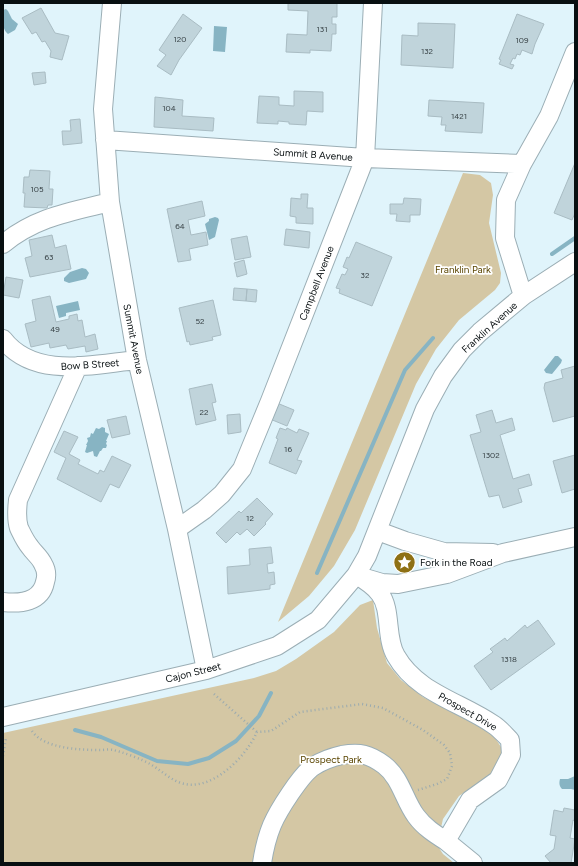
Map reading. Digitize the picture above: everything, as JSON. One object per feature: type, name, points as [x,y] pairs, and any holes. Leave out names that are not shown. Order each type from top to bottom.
[{"type":"street","name":"Summit Avenue","points":[[112,3],[104,110],[110,202],[137,360],[177,529],[206,670]]},
{"type":"street","name":"Campbell Avenue","points":[[177,529],[204,510],[222,494],[242,468],[270,401],[365,158],[373,3]]},
{"type":"street","name":"Franklin Avenue","points":[[378,531],[425,410],[443,376],[462,350],[480,332],[523,296],[505,238],[506,200],[522,164],[549,116],[575,52]]},
{"type":"street","name":"Summit B Avenue","points":[[105,140],[365,158],[522,164]]},
{"type":"street","points":[[3,244],[13,236],[50,217],[110,202]]},
{"type":"street","points":[[523,296],[575,262]]},
{"type":"street","name":"Bow B Street","points":[[3,339],[13,350],[26,358],[41,364],[78,366],[137,360]]},
{"type":"street","points":[[3,602],[18,602],[37,598],[44,587],[46,578],[45,566],[30,547],[18,524],[18,500],[78,366]]},
{"type":"street","points":[[378,531],[405,541],[444,552],[503,553]]},
{"type":"street","name":"Cajon Street","points":[[3,717],[206,670],[240,660],[280,644],[318,620],[356,575],[367,556],[378,531]]},
{"type":"street","points":[[356,575],[382,583],[398,584],[447,574],[503,553],[575,537]]},
{"type":"street","name":"Prospect Drive","points":[[356,575],[371,585],[380,594],[385,605],[389,632],[395,655],[408,674],[427,688],[495,726],[510,740],[512,755],[498,780],[470,800],[446,841]]},
{"type":"street","points":[[262,863],[265,844],[272,824],[285,801],[313,766],[335,756],[356,753],[371,757],[385,765],[395,776],[415,816],[430,831],[446,841],[473,863]]},
{"type":"path","points":[[214,694],[257,732],[271,731],[300,712],[362,704],[383,708],[423,730],[444,745],[450,753],[452,766],[447,779],[404,795]]},
{"type":"path","points":[[32,731],[44,742],[66,748],[114,750],[149,763],[170,778],[183,784],[198,784],[213,780],[238,760],[254,739],[257,732]]},
{"type":"path","points":[[3,756],[6,738]]},
{"type":"green space","name":"Franklin Park","points":[[463,173],[480,175],[491,183],[493,195],[489,223],[501,273],[500,283],[495,290],[459,320],[436,349],[416,384],[355,530],[334,566],[309,596],[278,622]]},
{"type":"green space","name":"Prospect Park","points":[[373,600],[377,628],[387,663],[401,680],[423,697],[492,733],[501,747],[502,760],[495,771],[459,796],[443,819],[437,845],[443,854],[454,863],[3,863],[3,733],[254,678],[276,671],[296,659],[334,632],[360,605]]},
{"type":"water","points":[[6,9],[12,19],[18,24],[15,30],[8,34],[4,29],[3,23],[3,10]]},
{"type":"water","points":[[214,26],[227,27],[225,52],[213,51]]},
{"type":"water","points":[[215,217],[219,220],[215,237],[209,240],[205,224],[209,221],[209,219]]},
{"type":"water","points":[[82,268],[86,269],[89,273],[86,279],[69,283],[64,281],[64,278],[70,272]]},
{"type":"water","points":[[78,301],[80,310],[66,313],[66,316],[59,318],[56,306]]},
{"type":"water","points":[[555,356],[558,356],[562,360],[561,363],[552,374],[546,373],[544,370]]},
{"type":"water","points":[[102,427],[105,428],[105,432],[109,434],[106,441],[106,448],[103,448],[100,451],[97,457],[94,456],[93,451],[87,453],[85,452],[88,441],[87,438],[90,437],[91,433],[93,434],[96,428],[99,429]]},
{"type":"water","points":[[575,776],[575,790],[562,789],[560,787],[560,779],[568,779]]},
{"type":"building","points":[[288,3],[337,3],[337,17],[332,17],[332,24],[336,24],[336,34],[332,34],[331,51],[310,50],[310,53],[286,52],[287,34],[307,35],[308,11],[288,10]]},
{"type":"building","points":[[41,8],[55,33],[69,36],[62,60],[50,57],[51,51],[45,41],[42,42],[36,32],[32,34],[22,18]]},
{"type":"building","points":[[183,14],[202,28],[179,60],[171,75],[157,66],[166,55],[159,50]]},
{"type":"building","points":[[517,14],[544,24],[532,54],[522,50],[520,55],[517,54],[515,59],[513,58],[510,64],[514,65],[512,69],[499,64],[501,60],[499,59]]},
{"type":"building","points":[[418,23],[455,24],[453,68],[401,65],[402,35],[418,36]]},
{"type":"building","points":[[45,72],[46,83],[34,85],[32,73]]},
{"type":"building","points":[[294,91],[323,92],[323,112],[307,111],[306,125],[289,124],[289,122],[278,121],[278,124],[257,123],[259,96],[279,97],[279,105],[294,106]]},
{"type":"building","points":[[155,97],[183,100],[182,116],[214,118],[213,131],[154,127]]},
{"type":"building","points":[[429,100],[484,103],[482,133],[445,131],[446,125],[441,125],[442,117],[428,116]]},
{"type":"building","points":[[80,119],[82,143],[63,145],[62,131],[71,131],[70,120]]},
{"type":"building","points":[[575,163],[575,213],[572,220],[554,213]]},
{"type":"building","points":[[30,170],[50,171],[49,189],[53,189],[52,205],[48,205],[47,208],[24,207],[24,177],[29,177]]},
{"type":"building","points":[[301,194],[308,194],[307,208],[313,208],[313,224],[296,223],[296,217],[290,216],[291,198],[301,199]]},
{"type":"building","points":[[404,198],[421,199],[420,215],[410,215],[410,222],[396,221],[397,214],[390,214],[390,204],[403,204]]},
{"type":"building","points":[[202,201],[205,216],[188,220],[191,235],[206,232],[208,245],[189,249],[191,260],[178,262],[167,209]]},
{"type":"building","points":[[286,229],[310,232],[309,248],[284,245]]},
{"type":"building","points":[[52,235],[55,248],[66,245],[71,269],[30,277],[25,258],[32,256],[29,240]]},
{"type":"building","points":[[247,236],[251,257],[235,260],[231,239]]},
{"type":"building","points":[[356,242],[392,257],[372,306],[339,293],[340,289],[336,288],[342,274],[345,275],[348,269],[343,267]]},
{"type":"building","points":[[244,260],[247,274],[237,277],[234,263]]},
{"type":"building","points":[[6,277],[23,280],[19,298],[3,295]]},
{"type":"building","points":[[234,288],[247,289],[246,301],[233,300]]},
{"type":"building","points":[[247,289],[257,290],[256,302],[246,301]]},
{"type":"building","points":[[50,296],[56,322],[69,319],[69,316],[77,314],[78,321],[82,320],[85,337],[95,334],[98,349],[86,352],[85,346],[68,349],[66,345],[50,348],[49,343],[31,347],[25,324],[36,321],[32,300]]},
{"type":"building","points":[[213,300],[221,335],[212,337],[213,340],[190,345],[189,341],[187,342],[179,308]]},
{"type":"building","points":[[575,366],[575,416],[553,422],[544,388],[545,383],[563,378],[561,370]]},
{"type":"building","points":[[212,384],[216,402],[212,403],[216,420],[196,425],[189,389]]},
{"type":"building","points":[[277,403],[294,410],[287,426],[270,419]]},
{"type":"building","points":[[492,410],[496,423],[512,418],[515,430],[500,435],[513,479],[529,474],[532,485],[518,489],[522,502],[503,508],[499,495],[489,497],[470,435],[481,432],[476,415]]},
{"type":"building","points":[[240,414],[241,432],[228,434],[227,415]]},
{"type":"building","points":[[126,416],[130,434],[112,438],[107,420]]},
{"type":"building","points":[[280,428],[286,430],[287,428],[297,433],[299,429],[309,433],[297,460],[302,461],[296,474],[269,463],[278,439],[276,438]]},
{"type":"building","points":[[64,431],[78,437],[69,454],[80,460],[78,464],[98,474],[100,470],[104,472],[112,456],[131,465],[119,488],[110,484],[101,502],[57,479],[66,458],[54,452]]},
{"type":"building","points":[[575,455],[575,489],[562,493],[553,461]]},
{"type":"building","points":[[257,498],[273,514],[265,523],[266,524],[254,536],[247,529],[240,535],[237,532],[226,543],[216,533],[239,511],[241,513]]},
{"type":"building","points":[[271,547],[273,563],[267,564],[268,573],[274,572],[275,584],[270,585],[270,589],[228,594],[227,567],[250,565],[249,549]]},
{"type":"building","points":[[538,620],[555,644],[491,690],[474,666],[493,652],[490,649],[505,638],[507,641],[525,625],[527,628]]},
{"type":"building","points":[[564,808],[575,810],[575,821],[573,820],[570,838],[575,839],[571,863],[551,863],[545,856],[554,849],[556,836],[550,835],[554,810],[563,812]]},
{"type":"waterway","points":[[552,254],[575,238]]},
{"type":"waterway","points":[[317,573],[405,370],[433,338]]},
{"type":"waterway","points":[[75,730],[101,737],[157,761],[188,764],[209,758],[236,741],[259,716],[271,693]]},
{"type":"place","name":"Fork in the Road","points":[[405,562]]}]
